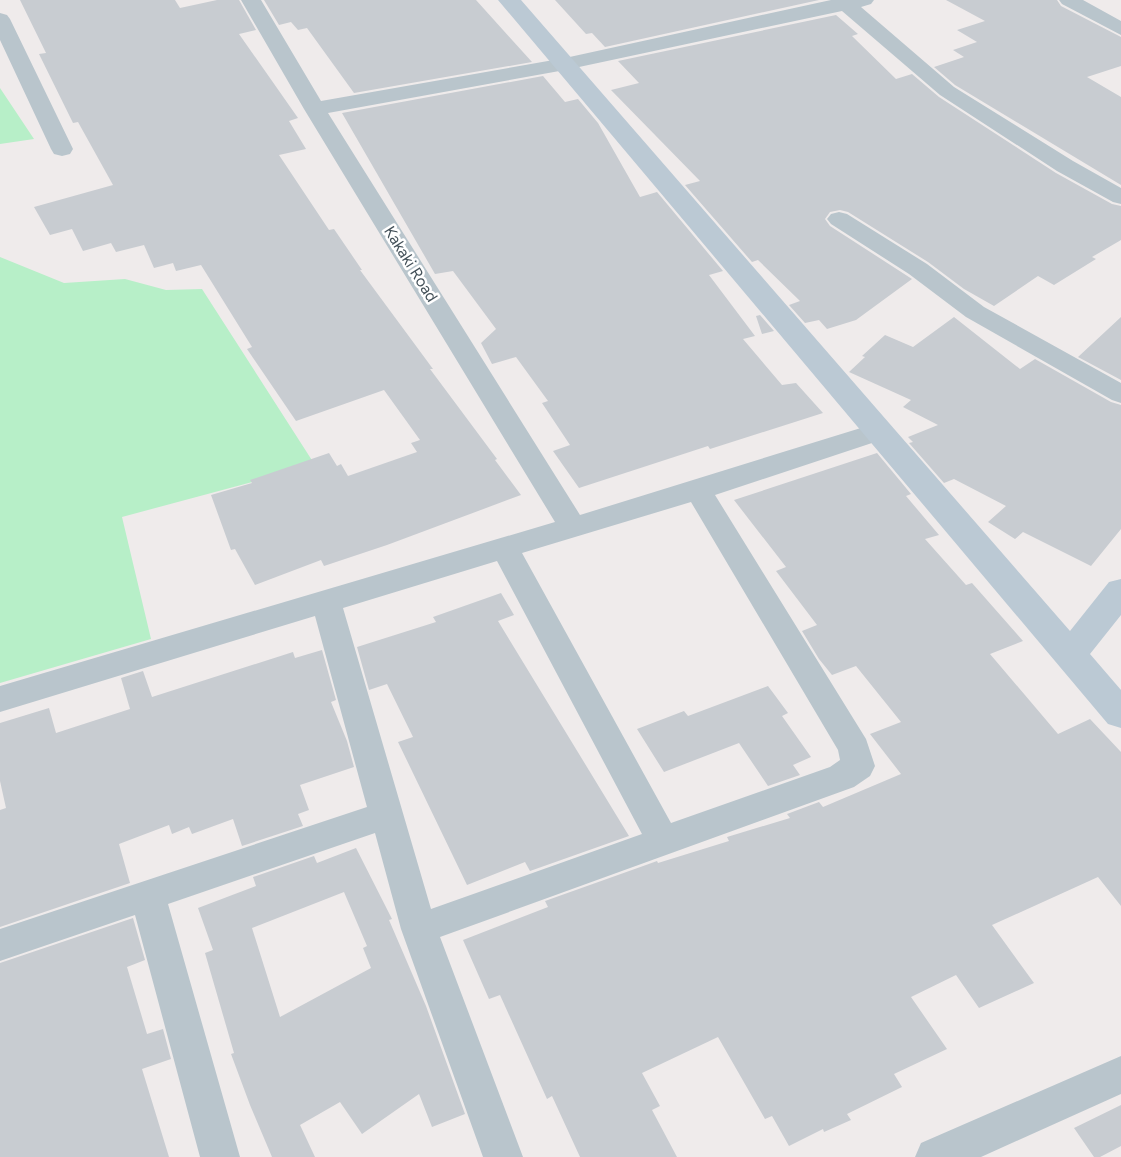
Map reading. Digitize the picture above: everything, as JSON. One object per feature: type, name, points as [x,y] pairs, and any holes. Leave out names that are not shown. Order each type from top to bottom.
[{"type":"street","name":"Kakaki Road","points":[[251,0],[315,109],[573,527]]},
{"type":"street","points":[[509,0],[1121,714]]},
{"type":"street","points":[[1069,0],[1121,28]]},
{"type":"street","points":[[315,109],[565,64],[850,2],[947,92],[1065,166],[1121,197]]},
{"type":"street","points":[[0,19],[62,148]]},
{"type":"street","points":[[839,219],[918,269],[975,312],[1121,394]]},
{"type":"street","points":[[0,699],[698,490],[877,432]]},
{"type":"street","points":[[419,929],[842,777],[858,766],[854,748],[698,490]]},
{"type":"street","points":[[504,548],[663,842]]},
{"type":"street","points":[[1070,655],[1121,591]]},
{"type":"street","points":[[326,601],[419,929],[503,1157]]},
{"type":"street","points":[[0,945],[386,815]]},
{"type":"street","points":[[148,896],[220,1157]]},
{"type":"street","points":[[935,1157],[1121,1075]]},
{"type":"green space","points":[[0,88],[34,139],[0,144]]},
{"type":"green space","points":[[0,257],[64,283],[125,279],[166,290],[202,289],[315,465],[122,517],[151,639],[0,683]]},
{"type":"building","points":[[20,0],[175,0],[180,8],[217,0],[239,0],[256,30],[239,34],[298,118],[289,121],[306,149],[279,155],[329,230],[334,229],[362,270],[360,270],[521,495],[387,545],[324,566],[321,560],[255,585],[235,549],[231,550],[211,495],[252,483],[250,480],[329,453],[337,466],[341,464],[348,476],[417,452],[411,443],[420,440],[384,390],[296,421],[247,349],[252,347],[201,265],[176,271],[173,263],[154,268],[144,245],[116,252],[111,243],[83,251],[72,229],[50,235],[34,207],[113,185],[78,122],[73,123],[39,54],[46,53]]},
{"type":"building","points":[[264,0],[476,0],[532,62],[354,93],[307,28],[298,30],[291,22],[279,25]]},
{"type":"building","points":[[555,0],[819,0],[605,47],[592,33],[586,34]]},
{"type":"building","points":[[946,0],[1057,0],[1061,6],[1121,37],[1121,66],[1087,77],[1121,97],[1121,185],[955,85],[934,67],[964,57],[953,50],[977,42],[957,30],[985,21]]},
{"type":"building","points":[[836,15],[858,34],[852,36],[896,79],[912,74],[939,97],[1056,173],[1112,204],[1121,206],[1121,240],[1092,257],[1096,259],[1054,285],[1038,276],[994,306],[964,289],[928,262],[848,212],[840,210],[830,212],[825,219],[830,226],[912,279],[856,320],[827,329],[819,320],[805,323],[789,305],[800,301],[758,260],[752,262],[685,185],[700,181],[611,90],[639,83],[618,61]]},
{"type":"building","points":[[543,76],[565,102],[578,99],[598,123],[640,197],[657,192],[723,271],[709,275],[755,336],[743,339],[782,385],[796,383],[823,413],[710,449],[708,446],[579,488],[553,451],[570,445],[542,403],[548,401],[516,357],[492,364],[481,343],[496,329],[453,271],[435,274],[342,113]]},
{"type":"building","points":[[760,315],[774,331],[762,334],[756,316]]},
{"type":"building","points":[[954,317],[1020,369],[1035,359],[1111,402],[1121,405],[1121,529],[1091,566],[1023,532],[1015,539],[988,522],[1006,506],[954,479],[944,483],[909,443],[913,442],[908,437],[938,425],[903,407],[911,400],[849,372],[865,357],[862,356],[885,335],[913,347]]},
{"type":"building","points":[[1121,317],[1121,380],[1078,357]]},
{"type":"building","points":[[877,453],[911,494],[906,496],[939,535],[925,539],[966,585],[972,583],[1023,641],[990,654],[1058,734],[1090,719],[1121,752],[1121,906],[1098,877],[992,925],[1034,983],[979,1008],[956,975],[911,997],[947,1049],[894,1074],[902,1087],[847,1114],[851,1120],[824,1132],[823,1129],[789,1146],[772,1116],[765,1119],[718,1037],[642,1073],[660,1106],[652,1110],[677,1157],[580,1157],[552,1096],[547,1099],[500,995],[489,999],[463,940],[548,907],[545,901],[657,861],[658,863],[729,841],[727,837],[790,818],[787,814],[819,802],[823,807],[901,774],[870,734],[901,722],[856,666],[832,675],[819,659],[802,631],[817,625],[776,571],[786,567],[734,500]]},
{"type":"building","points":[[501,593],[514,615],[498,621],[629,836],[530,871],[525,862],[467,885],[398,742],[413,737],[387,684],[369,690],[357,647],[436,622],[433,617]]},
{"type":"building","points":[[322,650],[336,700],[331,702],[347,741],[354,767],[300,785],[309,810],[298,814],[303,826],[242,846],[233,819],[192,834],[189,827],[172,834],[169,825],[119,844],[130,883],[0,927],[0,810],[6,808],[0,781],[0,723],[49,708],[56,733],[130,709],[121,678],[143,671],[152,697],[293,652],[295,658]]},
{"type":"building","points":[[768,686],[788,713],[782,716],[811,757],[793,765],[800,775],[768,786],[739,743],[664,772],[637,729],[684,711],[688,716]]},
{"type":"building","points":[[356,848],[392,919],[389,920],[426,1006],[465,1114],[432,1127],[419,1094],[362,1134],[340,1102],[300,1125],[315,1157],[272,1157],[231,1054],[234,1053],[205,953],[213,950],[198,908],[256,886],[253,877],[314,856],[317,863]],"holes":[[[344,892],[367,946],[363,948],[371,968],[280,1017],[252,928]]]},
{"type":"building","points":[[133,918],[145,960],[127,967],[147,1034],[163,1029],[171,1059],[142,1069],[169,1157],[0,1157],[0,963]]},
{"type":"building","points":[[1121,1105],[1121,1146],[1100,1157],[1094,1157],[1074,1128]]}]
